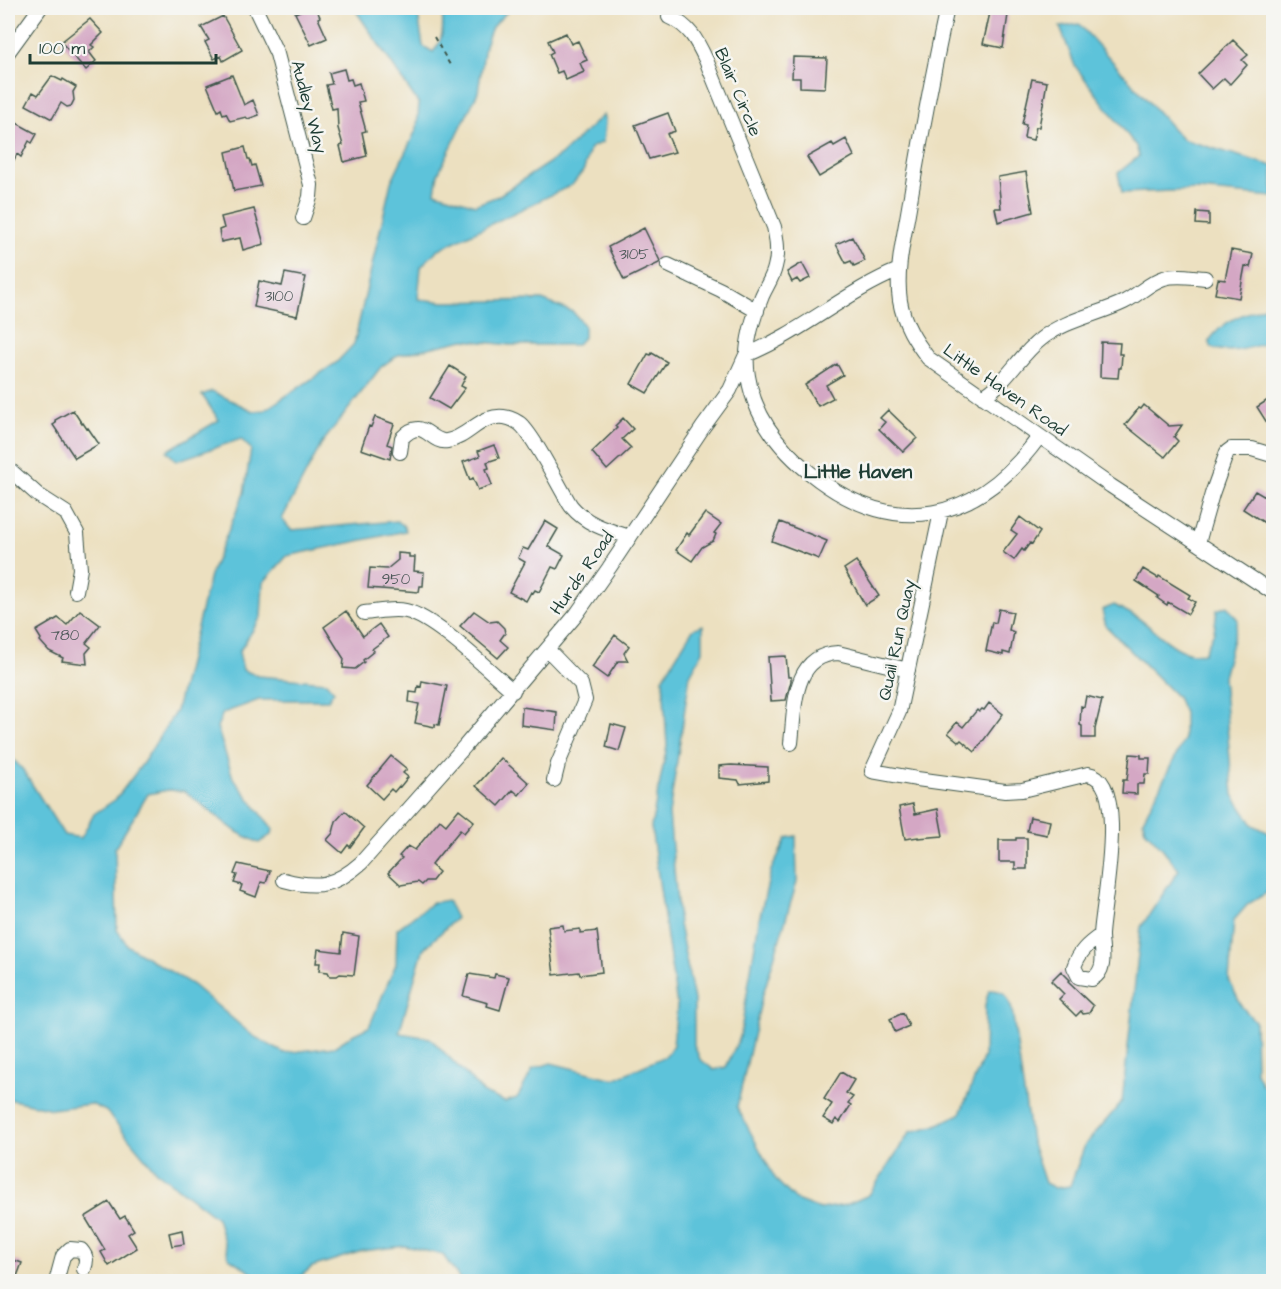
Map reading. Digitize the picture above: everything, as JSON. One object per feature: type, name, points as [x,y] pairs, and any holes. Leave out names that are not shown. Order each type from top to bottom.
[{"type":"street","points":[[8,52],[40,8]]},
{"type":"street","name":"Audley Way","points":[[255,8],[277,54],[309,179],[310,198],[303,218]]},
{"type":"street","name":"Little Haven Road","points":[[947,8],[928,92],[899,270],[900,304],[913,338],[928,358],[983,397],[1274,592]]},
{"type":"street","name":"Blair Circle","points":[[669,16],[694,35],[774,227],[778,254],[775,268],[757,311],[746,355]]},
{"type":"street","points":[[668,265],[721,290],[757,311]]},
{"type":"street","points":[[899,270],[867,286],[781,339],[746,355],[747,374],[757,407],[782,447],[806,470],[843,495],[879,511],[911,515],[941,512],[972,499],[1014,467],[1039,436]]},
{"type":"street","points":[[983,397],[1004,380],[1028,350],[1050,332],[1077,319],[1124,302],[1161,279],[1172,276],[1205,278]]},
{"type":"street","name":"Hurds Road","points":[[284,880],[306,886],[320,885],[348,874],[369,854],[513,691],[582,606],[630,537],[730,390],[746,355]]},
{"type":"street","points":[[400,452],[402,438],[414,429],[422,429],[440,441],[445,441],[471,431],[485,420],[496,417],[512,419],[526,430],[577,514],[601,529],[630,537]]},
{"type":"street","points":[[1198,543],[1227,452],[1230,449],[1252,449],[1272,455]]},
{"type":"street","points":[[9,470],[38,495],[66,513],[77,533],[80,569],[76,591]]},
{"type":"street","name":"Quail Run Quay","points":[[941,512],[899,712],[872,771],[1005,791],[1022,790],[1088,774],[1095,775],[1101,780],[1106,791],[1111,827],[1110,870],[1101,934]]},
{"type":"street","points":[[364,613],[400,610],[420,616],[442,631],[513,691]]},
{"type":"street","points":[[548,650],[580,684],[585,700],[558,764],[554,780]]},
{"type":"street","points":[[791,743],[798,686],[803,673],[818,657],[827,653],[838,653],[908,670]]},
{"type":"street","points":[[56,1281],[63,1256],[70,1249],[81,1250],[85,1255],[87,1262],[84,1269]]},
{"type":"path","points":[[434,37],[450,65]]},
{"type":"water","points":[[354,8],[417,8],[423,46],[433,52],[441,36],[442,8],[511,8],[492,27],[485,45],[478,92],[438,174],[435,192],[475,205],[498,196],[561,155],[603,115],[605,121],[603,142],[590,148],[584,170],[572,185],[437,250],[421,267],[418,299],[445,302],[542,300],[573,312],[584,325],[584,337],[576,345],[510,345],[464,340],[398,355],[381,367],[322,443],[282,519],[291,530],[397,521],[406,531],[287,556],[263,583],[261,617],[239,652],[243,670],[258,676],[326,682],[334,691],[328,700],[259,700],[223,713],[217,727],[233,778],[273,829],[272,834],[259,843],[237,832],[184,791],[168,790],[148,794],[115,848],[117,930],[128,946],[193,985],[253,1036],[284,1053],[334,1047],[369,1027],[396,964],[397,929],[432,903],[447,900],[456,918],[423,950],[399,1033],[430,1038],[484,1093],[505,1102],[517,1098],[533,1069],[551,1063],[614,1079],[666,1056],[673,1045],[677,1006],[651,827],[667,746],[663,678],[693,629],[703,625],[703,651],[690,675],[669,814],[679,924],[694,1000],[694,1045],[700,1059],[714,1070],[726,1067],[740,1037],[759,920],[771,870],[787,838],[796,836],[797,882],[761,1001],[737,1107],[776,1180],[796,1200],[820,1209],[846,1205],[869,1195],[910,1132],[934,1126],[960,1114],[984,1056],[985,1005],[989,990],[1005,994],[1012,1010],[1031,1141],[1045,1183],[1055,1188],[1070,1186],[1085,1145],[1122,1102],[1141,927],[1179,870],[1145,830],[1143,820],[1184,740],[1184,713],[1177,697],[1106,626],[1102,610],[1114,605],[1135,616],[1176,647],[1194,653],[1204,653],[1214,632],[1217,610],[1227,606],[1238,620],[1223,677],[1233,795],[1253,825],[1273,835],[1273,889],[1248,904],[1234,920],[1229,980],[1242,1007],[1255,1021],[1256,1072],[1262,1085],[1273,1085],[1273,1281],[462,1282],[443,1255],[405,1246],[362,1251],[312,1267],[295,1281],[264,1281],[229,1258],[217,1218],[156,1171],[106,1111],[91,1104],[52,1109],[8,1099],[8,754],[23,770],[64,835],[81,838],[94,814],[116,799],[143,763],[176,711],[210,575],[244,493],[251,449],[241,439],[176,461],[167,451],[219,420],[202,395],[212,391],[253,411],[265,410],[336,363],[354,344],[391,182],[417,128],[419,104]]},
{"type":"water","points":[[1079,24],[1182,139],[1273,166],[1273,197],[1198,190],[1122,193],[1118,173],[1139,156],[1136,146],[1075,66],[1060,27]]},
{"type":"water","points":[[1273,304],[1273,341],[1250,348],[1227,351],[1212,348],[1209,341],[1222,326],[1246,313]]},
{"type":"building","points":[[307,8],[316,8],[327,38],[311,45],[295,13]]},
{"type":"building","points":[[991,8],[1009,8],[1003,48],[983,44]]},
{"type":"building","points":[[223,16],[242,50],[223,61],[221,56],[214,59],[205,42],[209,40],[201,27]]},
{"type":"building","points":[[90,19],[103,33],[91,45],[94,47],[89,52],[96,61],[86,70],[61,42]]},
{"type":"building","points":[[566,33],[571,44],[578,41],[587,60],[580,63],[584,72],[566,80],[562,71],[557,73],[549,54],[553,52],[548,41]]},
{"type":"building","points":[[1233,40],[1248,55],[1242,60],[1247,65],[1230,84],[1224,78],[1212,89],[1198,74]]},
{"type":"building","points":[[793,57],[827,58],[825,88],[800,87],[800,78],[792,78]]},
{"type":"building","points":[[344,69],[347,80],[351,79],[353,85],[359,83],[364,101],[358,102],[366,131],[362,132],[367,156],[344,162],[340,146],[343,145],[338,128],[337,108],[332,109],[326,85],[332,84],[329,73]]},
{"type":"building","points":[[232,75],[244,105],[253,100],[259,115],[230,121],[226,113],[223,114],[221,109],[218,111],[207,85]]},
{"type":"building","points":[[52,76],[62,81],[63,79],[76,87],[71,106],[67,107],[61,103],[52,119],[26,105],[33,92],[38,95]]},
{"type":"building","points":[[1032,79],[1047,82],[1039,127],[1036,127],[1033,140],[1024,138],[1026,125],[1022,124]]},
{"type":"building","points":[[668,113],[675,131],[667,134],[675,152],[649,159],[635,125]]},
{"type":"building","points":[[13,121],[37,134],[32,143],[29,141],[21,157],[17,154],[8,172],[8,130]]},
{"type":"building","points":[[846,139],[854,156],[819,177],[807,157],[832,143],[834,146]]},
{"type":"building","points":[[245,147],[248,159],[252,166],[255,165],[261,186],[234,191],[226,152]]},
{"type":"building","points":[[1026,172],[1033,212],[998,222],[995,208],[1001,208],[998,177]]},
{"type":"building","points":[[254,209],[264,244],[243,250],[240,238],[221,242],[219,230],[224,228],[221,217]]},
{"type":"building","points":[[1197,212],[1209,213],[1209,225],[1196,224]]},
{"type":"building","points":[[644,228],[660,261],[624,280],[608,247]]},
{"type":"building","points":[[852,237],[865,261],[854,266],[851,261],[846,263],[836,244]]},
{"type":"building","points":[[1231,250],[1253,254],[1250,267],[1245,266],[1239,298],[1215,294],[1218,279],[1225,280]]},
{"type":"building","points":[[802,263],[810,278],[800,283],[797,279],[792,282],[787,272]]},
{"type":"building","points":[[285,273],[306,277],[297,316],[254,307],[259,281],[282,286]]},
{"type":"building","points":[[1101,342],[1120,343],[1119,354],[1122,354],[1118,378],[1100,377]]},
{"type":"building","points":[[652,353],[667,362],[647,393],[631,384],[648,354]]},
{"type":"building","points":[[837,364],[843,375],[826,385],[833,398],[818,406],[805,385]]},
{"type":"building","points":[[450,366],[466,376],[461,386],[465,388],[449,409],[430,398]]},
{"type":"building","points":[[1274,396],[1274,434],[1257,407]]},
{"type":"building","points":[[1144,405],[1169,426],[1182,425],[1174,437],[1178,441],[1165,457],[1125,425]]},
{"type":"building","points":[[73,410],[99,444],[75,458],[53,425],[56,423],[55,420]]},
{"type":"building","points":[[888,410],[917,438],[903,452],[879,429],[885,422],[880,418]]},
{"type":"building","points":[[375,417],[394,424],[387,444],[392,446],[390,459],[361,449],[369,426],[371,427]]},
{"type":"building","points":[[623,418],[633,429],[622,439],[631,448],[607,470],[592,452],[617,428],[615,426]]},
{"type":"building","points":[[494,445],[499,458],[487,462],[489,468],[486,469],[492,485],[478,490],[473,478],[470,480],[463,462],[480,456],[478,451]]},
{"type":"building","points":[[1255,491],[1267,498],[1265,501],[1274,506],[1274,529],[1243,509]]},
{"type":"building","points":[[705,513],[721,524],[714,533],[716,534],[713,541],[702,547],[692,561],[676,550],[687,533],[689,535]]},
{"type":"building","points":[[1020,517],[1040,532],[1032,544],[1030,543],[1024,551],[1022,549],[1014,560],[1003,552],[1017,534],[1011,530]]},
{"type":"building","points":[[545,521],[558,529],[548,546],[564,555],[557,569],[552,567],[539,592],[535,590],[531,592],[526,601],[509,592],[525,562],[518,558],[523,548],[528,550]]},
{"type":"building","points":[[780,522],[827,541],[819,559],[772,541]]},
{"type":"building","points":[[398,553],[415,557],[414,571],[424,572],[423,586],[420,586],[419,592],[368,588],[370,568],[387,569],[398,560]]},
{"type":"building","points":[[856,561],[879,596],[865,605],[844,569]]},
{"type":"building","points":[[1143,569],[1190,595],[1188,598],[1195,602],[1188,614],[1168,602],[1167,605],[1157,598],[1159,596],[1136,581]]},
{"type":"building","points":[[999,609],[1013,612],[1009,630],[1014,632],[1010,654],[1003,652],[1003,655],[986,651],[992,622],[996,623]]},
{"type":"building","points":[[80,610],[100,625],[86,643],[91,647],[86,653],[87,664],[62,661],[63,658],[49,651],[40,641],[36,631],[58,618],[67,625]]},
{"type":"building","points":[[346,611],[363,636],[379,624],[388,637],[372,649],[374,651],[355,669],[343,668],[344,659],[324,627]]},
{"type":"building","points":[[474,611],[490,622],[497,621],[504,628],[505,633],[500,640],[508,647],[498,658],[460,626]]},
{"type":"building","points":[[615,635],[629,646],[624,653],[628,661],[618,661],[607,678],[592,667]]},
{"type":"building","points":[[786,656],[788,677],[791,677],[791,681],[786,700],[771,701],[768,657]]},
{"type":"building","points":[[422,681],[447,686],[439,725],[435,724],[435,727],[415,723],[419,704],[409,702],[410,692],[417,693]]},
{"type":"building","points":[[1086,696],[1102,700],[1095,738],[1082,738],[1081,706],[1084,707]]},
{"type":"building","points":[[989,703],[1003,714],[975,752],[948,733],[957,722],[963,727],[977,710],[979,712],[984,710]]},
{"type":"building","points":[[522,707],[557,712],[556,730],[521,725]]},
{"type":"building","points":[[611,724],[626,728],[619,751],[606,747]]},
{"type":"building","points":[[1130,754],[1150,758],[1149,774],[1145,774],[1144,784],[1137,784],[1137,794],[1122,793],[1123,780],[1127,780]]},
{"type":"building","points":[[391,756],[407,769],[403,773],[408,777],[400,787],[394,792],[391,789],[382,799],[367,785]]},
{"type":"building","points":[[501,758],[529,783],[519,795],[513,790],[499,806],[476,786]]},
{"type":"building","points":[[719,766],[768,767],[768,781],[740,784],[738,780],[719,778]]},
{"type":"building","points":[[913,804],[915,814],[938,809],[943,836],[905,839],[899,807]]},
{"type":"building","points":[[459,809],[474,821],[464,833],[460,830],[431,865],[439,872],[432,881],[426,881],[422,885],[418,882],[401,885],[388,873],[402,858],[399,856],[408,846],[415,850],[440,820],[446,825]]},
{"type":"building","points":[[345,811],[364,828],[350,847],[348,845],[342,853],[327,840],[333,833],[336,821]]},
{"type":"building","points":[[1030,817],[1050,821],[1047,835],[1027,831]]},
{"type":"building","points":[[1016,838],[1027,838],[1027,869],[1015,869],[1015,862],[999,862],[999,840],[1016,840]]},
{"type":"building","points":[[238,864],[270,871],[266,883],[261,882],[256,897],[240,891],[242,885],[234,883],[237,875],[234,874]]},
{"type":"building","points":[[563,925],[564,931],[580,929],[580,933],[597,931],[602,972],[554,975],[548,927]]},
{"type":"building","points":[[343,933],[359,936],[354,975],[330,976],[328,972],[319,971],[320,963],[316,963],[318,949],[341,952]]},
{"type":"building","points":[[1061,971],[1070,980],[1068,982],[1093,1006],[1089,1013],[1083,1014],[1081,1011],[1076,1016],[1059,999],[1064,994],[1051,981]]},
{"type":"building","points":[[469,974],[494,978],[495,974],[509,977],[500,1010],[487,1006],[488,1003],[463,996]]},
{"type":"building","points":[[903,1013],[909,1026],[895,1032],[890,1019]]},
{"type":"building","points":[[841,1072],[854,1080],[846,1093],[853,1097],[848,1103],[851,1105],[840,1122],[836,1119],[833,1124],[823,1118],[832,1104],[824,1099]]},
{"type":"building","points":[[109,1202],[120,1219],[125,1216],[134,1230],[128,1234],[137,1248],[109,1266],[101,1252],[105,1250],[85,1217]]},
{"type":"building","points":[[182,1230],[184,1244],[172,1246],[169,1233]]},
{"type":"building","points":[[8,1258],[22,1263],[16,1279],[8,1276]]},
{"type":"district","name":"Little Haven","points":[[858,472]]}]
